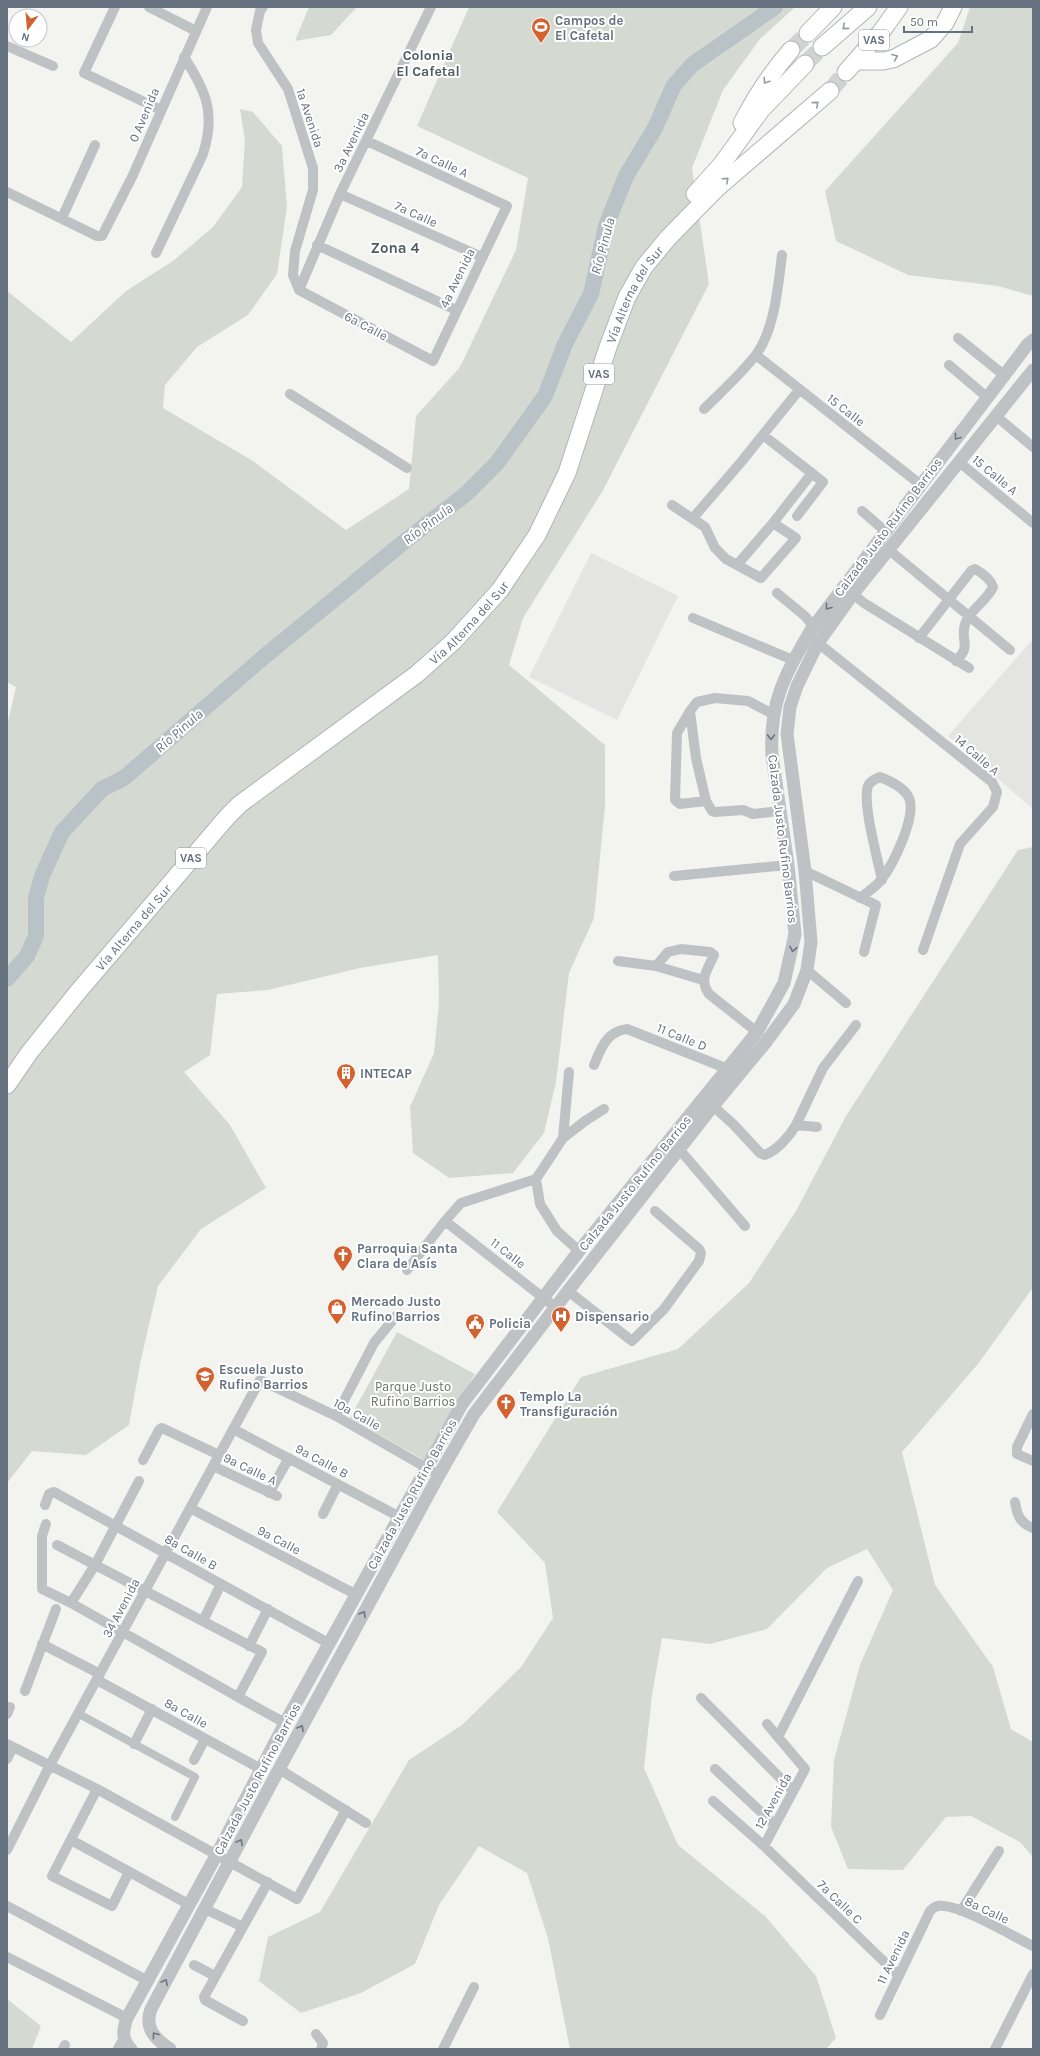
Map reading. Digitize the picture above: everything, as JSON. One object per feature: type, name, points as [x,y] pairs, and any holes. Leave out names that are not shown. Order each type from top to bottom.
[{"type":"highway","points":[[808,32],[834,7]]},
{"type":"highway","name":"VAS","points":[[822,47],[868,7]]},
{"type":"highway","name":"VAS","points":[[899,7],[881,32],[851,66],[893,59],[931,39],[944,23],[953,7]]},
{"type":"highway","points":[[722,164],[754,100],[771,73],[791,50]]},
{"type":"highway","name":"Vía Alterna del Sur","points":[[430,655],[492,583],[508,561],[537,511],[557,470],[609,315],[624,282],[660,231],[722,164],[761,110],[805,64]]},
{"type":"highway","name":"Vía Alterna del Sur","points":[[7,1085],[29,1053],[77,993],[227,817],[246,800],[413,670],[430,655],[464,631],[500,590],[537,535],[567,474],[608,347],[627,298],[644,267],[668,238],[717,188],[830,91]]},
{"type":"highway","name":"Vía Alterna del Sur","points":[[7,1069],[22,1047],[70,988],[219,810],[232,798],[413,670]]},
{"type":"street","points":[[116,7],[84,73],[161,110]]},
{"type":"street","points":[[149,7],[196,31]]},
{"type":"street","name":"0 Avenida","points":[[62,218],[97,236],[102,236],[207,7]]},
{"type":"street","name":"1a Avenida","points":[[264,7],[260,10],[256,30],[258,43],[288,90],[313,168],[313,190],[295,251],[293,275],[299,290]]},
{"type":"street","name":"3a Avenida","points":[[299,290],[340,194],[431,7]]},
{"type":"street","points":[[7,46],[53,66]]},
{"type":"street","points":[[156,253],[203,154],[208,137],[210,120],[207,99],[199,81],[184,57]]},
{"type":"street","name":"7a Calle A","points":[[367,141],[507,206]]},
{"type":"street","points":[[7,192],[62,218],[95,145]]},
{"type":"street","name":"7a Calle","points":[[340,194],[482,258]]},
{"type":"street","name":"4a Avenida","points":[[433,361],[456,310],[507,206]]},
{"type":"street","points":[[317,245],[456,310]]},
{"type":"street","points":[[704,409],[756,355],[766,334],[775,307],[782,255]]},
{"type":"street","name":"6a Calle","points":[[299,290],[433,361]]},
{"type":"street","points":[[958,338],[1005,376]]},
{"type":"street","name":"Calzada Justo Rufino Barrios","points":[[170,2049],[156,2039],[148,2023],[148,2017],[164,1983],[439,1474],[474,1414],[555,1307],[713,1106],[750,1051],[757,1032],[784,983],[791,960],[795,934],[788,865],[771,737],[776,698],[794,660],[813,626],[1028,344],[1033,340]]},
{"type":"street","name":"15 Calle","points":[[756,355],[921,485]]},
{"type":"street","points":[[949,365],[988,398]]},
{"type":"street","name":"Calzada Justo Rufino Barrios","points":[[127,2018],[190,1905],[285,1724],[466,1398],[579,1251],[728,1069],[750,1051],[794,1004],[807,970],[810,942],[805,871],[787,734],[790,708],[797,686],[818,643],[853,594],[1033,370]]},
{"type":"street","points":[[693,518],[799,390]]},
{"type":"street","points":[[290,394],[407,468]]},
{"type":"street","points":[[996,416],[1033,447]]},
{"type":"street","points":[[969,422],[983,432]]},
{"type":"street","points":[[763,435],[823,482],[797,516]]},
{"type":"street","name":"15 Calle A","points":[[959,462],[1033,523]]},
{"type":"street","points":[[737,565],[774,523],[812,473]]},
{"type":"street","points":[[672,505],[705,527],[715,548],[726,559],[761,578],[796,538],[774,523]]},
{"type":"street","points":[[862,511],[885,531]]},
{"type":"street","points":[[889,550],[968,617],[1010,650]]},
{"type":"street","points":[[861,563],[872,572]]},
{"type":"street","points":[[919,638],[948,599],[975,569],[992,583],[993,587],[991,592],[968,617],[965,626],[966,648],[964,654],[956,661]]},
{"type":"street","points":[[777,593],[813,626]]},
{"type":"street","points":[[853,594],[864,603],[969,668]]},
{"type":"street","points":[[693,618],[794,660]]},
{"type":"street","name":"14 Calle A","points":[[818,643],[992,782],[996,792],[993,807],[960,844],[923,950]]},
{"type":"street","points":[[706,801],[680,804],[675,800],[677,733],[690,711],[697,702],[715,698],[748,701],[773,714]]},
{"type":"street","points":[[690,711],[696,758],[706,801],[712,811],[744,810],[753,814],[780,811]]},
{"type":"street","points":[[776,774],[793,773]]},
{"type":"street","points":[[860,898],[882,880],[901,844],[910,819],[911,808],[909,797],[892,782],[880,777],[873,780],[868,786],[866,801],[882,880]]},
{"type":"street","points":[[674,876],[788,865]]},
{"type":"street","points":[[805,871],[876,905],[864,952]]},
{"type":"street","points":[[656,966],[668,952],[681,949],[697,949],[710,952],[714,955],[703,980]]},
{"type":"street","points":[[618,961],[656,966],[703,980],[710,994],[757,1032]]},
{"type":"street","points":[[807,970],[846,1003]]},
{"type":"street","points":[[713,1106],[733,1124],[760,1153],[765,1156],[772,1152],[792,1133],[823,1068],[856,1025]]},
{"type":"street","name":"11 Calle D","points":[[594,1065],[608,1038],[615,1032],[627,1029],[728,1069]]},
{"type":"street","points":[[563,1138],[569,1072]]},
{"type":"street","points":[[407,1270],[445,1220],[461,1204],[536,1179],[563,1138],[584,1121],[604,1109]]},
{"type":"street","points":[[796,1125],[817,1128]]},
{"type":"street","points":[[679,1149],[745,1226]]},
{"type":"street","points":[[536,1179],[540,1204],[556,1231],[579,1251]]},
{"type":"street","points":[[568,1291],[632,1341],[664,1309],[699,1261],[701,1253],[699,1249],[655,1211]]},
{"type":"street","name":"11 Calle","points":[[445,1220],[555,1307]]},
{"type":"street","points":[[336,1416],[374,1343],[396,1316]]},
{"type":"street","name":"10a Calle","points":[[260,1380],[336,1416],[439,1474]]},
{"type":"street","name":"34 Avenida","points":[[7,1850],[50,1765],[260,1380]]},
{"type":"street","points":[[1033,1414],[1017,1447],[1017,1454],[1033,1461]]},
{"type":"street","points":[[143,1460],[159,1430],[162,1428],[219,1455]]},
{"type":"street","name":"9a Calle B","points":[[233,1429],[400,1517]]},
{"type":"street","name":"9a Calle A","points":[[213,1466],[273,1495],[289,1458]]},
{"type":"street","points":[[71,1603],[95,1565],[115,1524],[139,1481]]},
{"type":"street","points":[[323,1514],[338,1484]]},
{"type":"street","name":"8a Calle B","points":[[45,1505],[49,1494],[54,1492],[166,1552],[330,1644]]},
{"type":"street","points":[[1015,1502],[1017,1515],[1024,1524],[1033,1528]]},
{"type":"street","name":"9a Calle","points":[[190,1508],[356,1595]]},
{"type":"street","points":[[46,1524],[42,1536],[42,1590],[71,1603],[123,1631],[285,1724]]},
{"type":"street","points":[[57,1546],[262,1652],[238,1697]]},
{"type":"street","points":[[767,1724],[778,1737],[858,1581]]},
{"type":"street","points":[[203,1621],[221,1584]]},
{"type":"street","points":[[24,1691],[56,1609]]},
{"type":"street","points":[[249,1646],[268,1609]]},
{"type":"street","name":"8a Calle","points":[[42,1644],[152,1709],[262,1769]]},
{"type":"street","points":[[701,1698],[793,1791]]},
{"type":"street","points":[[134,1744],[152,1709]]},
{"type":"street","points":[[79,1714],[195,1777],[175,1817]]},
{"type":"street","name":"12 Avenida","points":[[764,1846],[805,1769],[778,1737]]},
{"type":"street","points":[[194,1760],[205,1739]]},
{"type":"street","points":[[7,1759],[10,1746],[97,1789],[297,1899],[346,1810]]},
{"type":"street","points":[[279,1769],[366,1823]]},
{"type":"street","points":[[715,1769],[775,1825]]},
{"type":"street","points":[[97,1789],[52,1876],[112,1906],[129,1872]]},
{"type":"street","name":"7a Calle C","points":[[713,1801],[764,1846],[899,1976]]},
{"type":"street","points":[[71,1840],[190,1905]]},
{"type":"street","points":[[962,1911],[999,1851]]},
{"type":"street","points":[[243,2021],[205,2000],[204,1996],[268,1882]]},
{"type":"street","points":[[7,1906],[148,1981]]},
{"type":"street","name":"8a Calle","points":[[930,1911],[935,1906],[944,1906],[962,1911],[1033,1946]]},
{"type":"street","points":[[205,1909],[243,1927]]},
{"type":"street","name":"11 Avenida","points":[[880,2015],[930,1911]]},
{"type":"street","points":[[7,1958],[127,2018],[124,2030],[124,2045]]},
{"type":"street","points":[[194,1965],[215,1976]]},
{"type":"street","points":[[995,2049],[1033,1974]]},
{"type":"street","points":[[443,2049],[474,1987]]},
{"type":"street","points":[[316,2034],[323,2043],[321,2049]]},
{"type":"shaded area","points":[[591,553],[678,596],[617,720],[529,677]]},
{"type":"shaded area","points":[[1033,639],[1033,809],[948,736]]},
{"type":"green space","points":[[309,7],[357,7],[331,35],[295,41]]},
{"type":"green space","points":[[469,7],[795,7],[760,39],[723,90],[692,168],[709,284],[602,492],[523,618],[509,665],[605,745],[605,806],[594,918],[569,973],[556,1082],[544,1133],[513,1173],[449,1178],[413,1153],[410,1107],[434,1053],[439,1003],[438,955],[360,968],[268,990],[217,994],[210,1055],[184,1072],[230,1125],[266,1188],[201,1229],[158,1286],[140,1364],[129,1425],[86,1455],[32,1451],[7,1483],[7,726],[16,687],[7,682],[7,291],[71,342],[126,291],[173,261],[213,227],[242,187],[245,140],[240,109],[253,112],[282,146],[287,207],[277,274],[248,315],[197,347],[165,385],[163,408],[253,461],[346,530],[409,489],[416,416],[460,367],[516,250],[528,178],[417,126]]},
{"type":"green space","points":[[970,7],[1033,7],[1033,296],[998,286],[908,275],[836,241],[825,191],[958,43]]},
{"type":"green space","points":[[1033,847],[1032,1289],[978,1364],[902,1452],[935,1585],[993,1667],[1011,1729],[1033,1742],[1033,1857],[1020,1842],[971,1816],[946,1817],[903,1870],[848,1869],[831,1827],[834,1760],[860,1665],[893,1590],[867,1549],[827,1568],[767,1629],[710,1644],[662,1638],[652,1695],[644,1768],[678,1845],[765,1916],[816,1976],[836,2038],[826,2049],[570,2049],[548,1938],[527,1873],[479,1846],[439,1905],[415,1964],[361,1993],[301,2013],[259,1981],[268,1937],[320,1912],[409,1760],[462,1725],[521,1667],[553,1618],[545,1563],[497,1512],[581,1377],[678,1349],[749,1283],[796,1211],[846,1116],[1018,850]]},
{"type":"green space","name":"Parque Justo Rufino Barrios","points":[[397,1332],[475,1374],[424,1460],[350,1418]]},
{"type":"green space","points":[[7,1999],[41,2026],[32,2049],[7,2049]]},
{"type":"waterway","name":"Río Pinula","points":[[7,979],[27,956],[36,936],[36,898],[42,876],[62,832],[102,789],[124,778],[265,656],[405,541],[466,494],[497,463],[545,396],[565,344],[591,294],[606,226],[626,176],[655,128],[674,85],[693,64],[775,7]]},
{"type":"tunnel","points":[[791,50],[808,33]]},
{"type":"tunnel","points":[[805,64],[822,47]]},
{"type":"tunnel","points":[[830,91],[846,72]]},
{"type":"place","name":"Campos de El Cafetal","points":[[541,44]]},
{"type":"place","name":"INTECAP","points":[[346,1090]]},
{"type":"place","name":"Parroquia Santa Clara de Asís","points":[[343,1272]]},
{"type":"place","name":"Mercado Justo Rufino Barrios","points":[[337,1325]]},
{"type":"place","name":"Dispensario","points":[[561,1333]]},
{"type":"place","name":"Policia","points":[[475,1340]]},
{"type":"place","name":"Escuela Justo Rufino Barrios","points":[[205,1393]]},
{"type":"place","name":"Templo La Transfiguración","points":[[506,1420]]},
{"type":"district","name":"Colonia El Cafetal","points":[[428,64]]},
{"type":"district","name":"Zona 4","points":[[395,248]]}]
